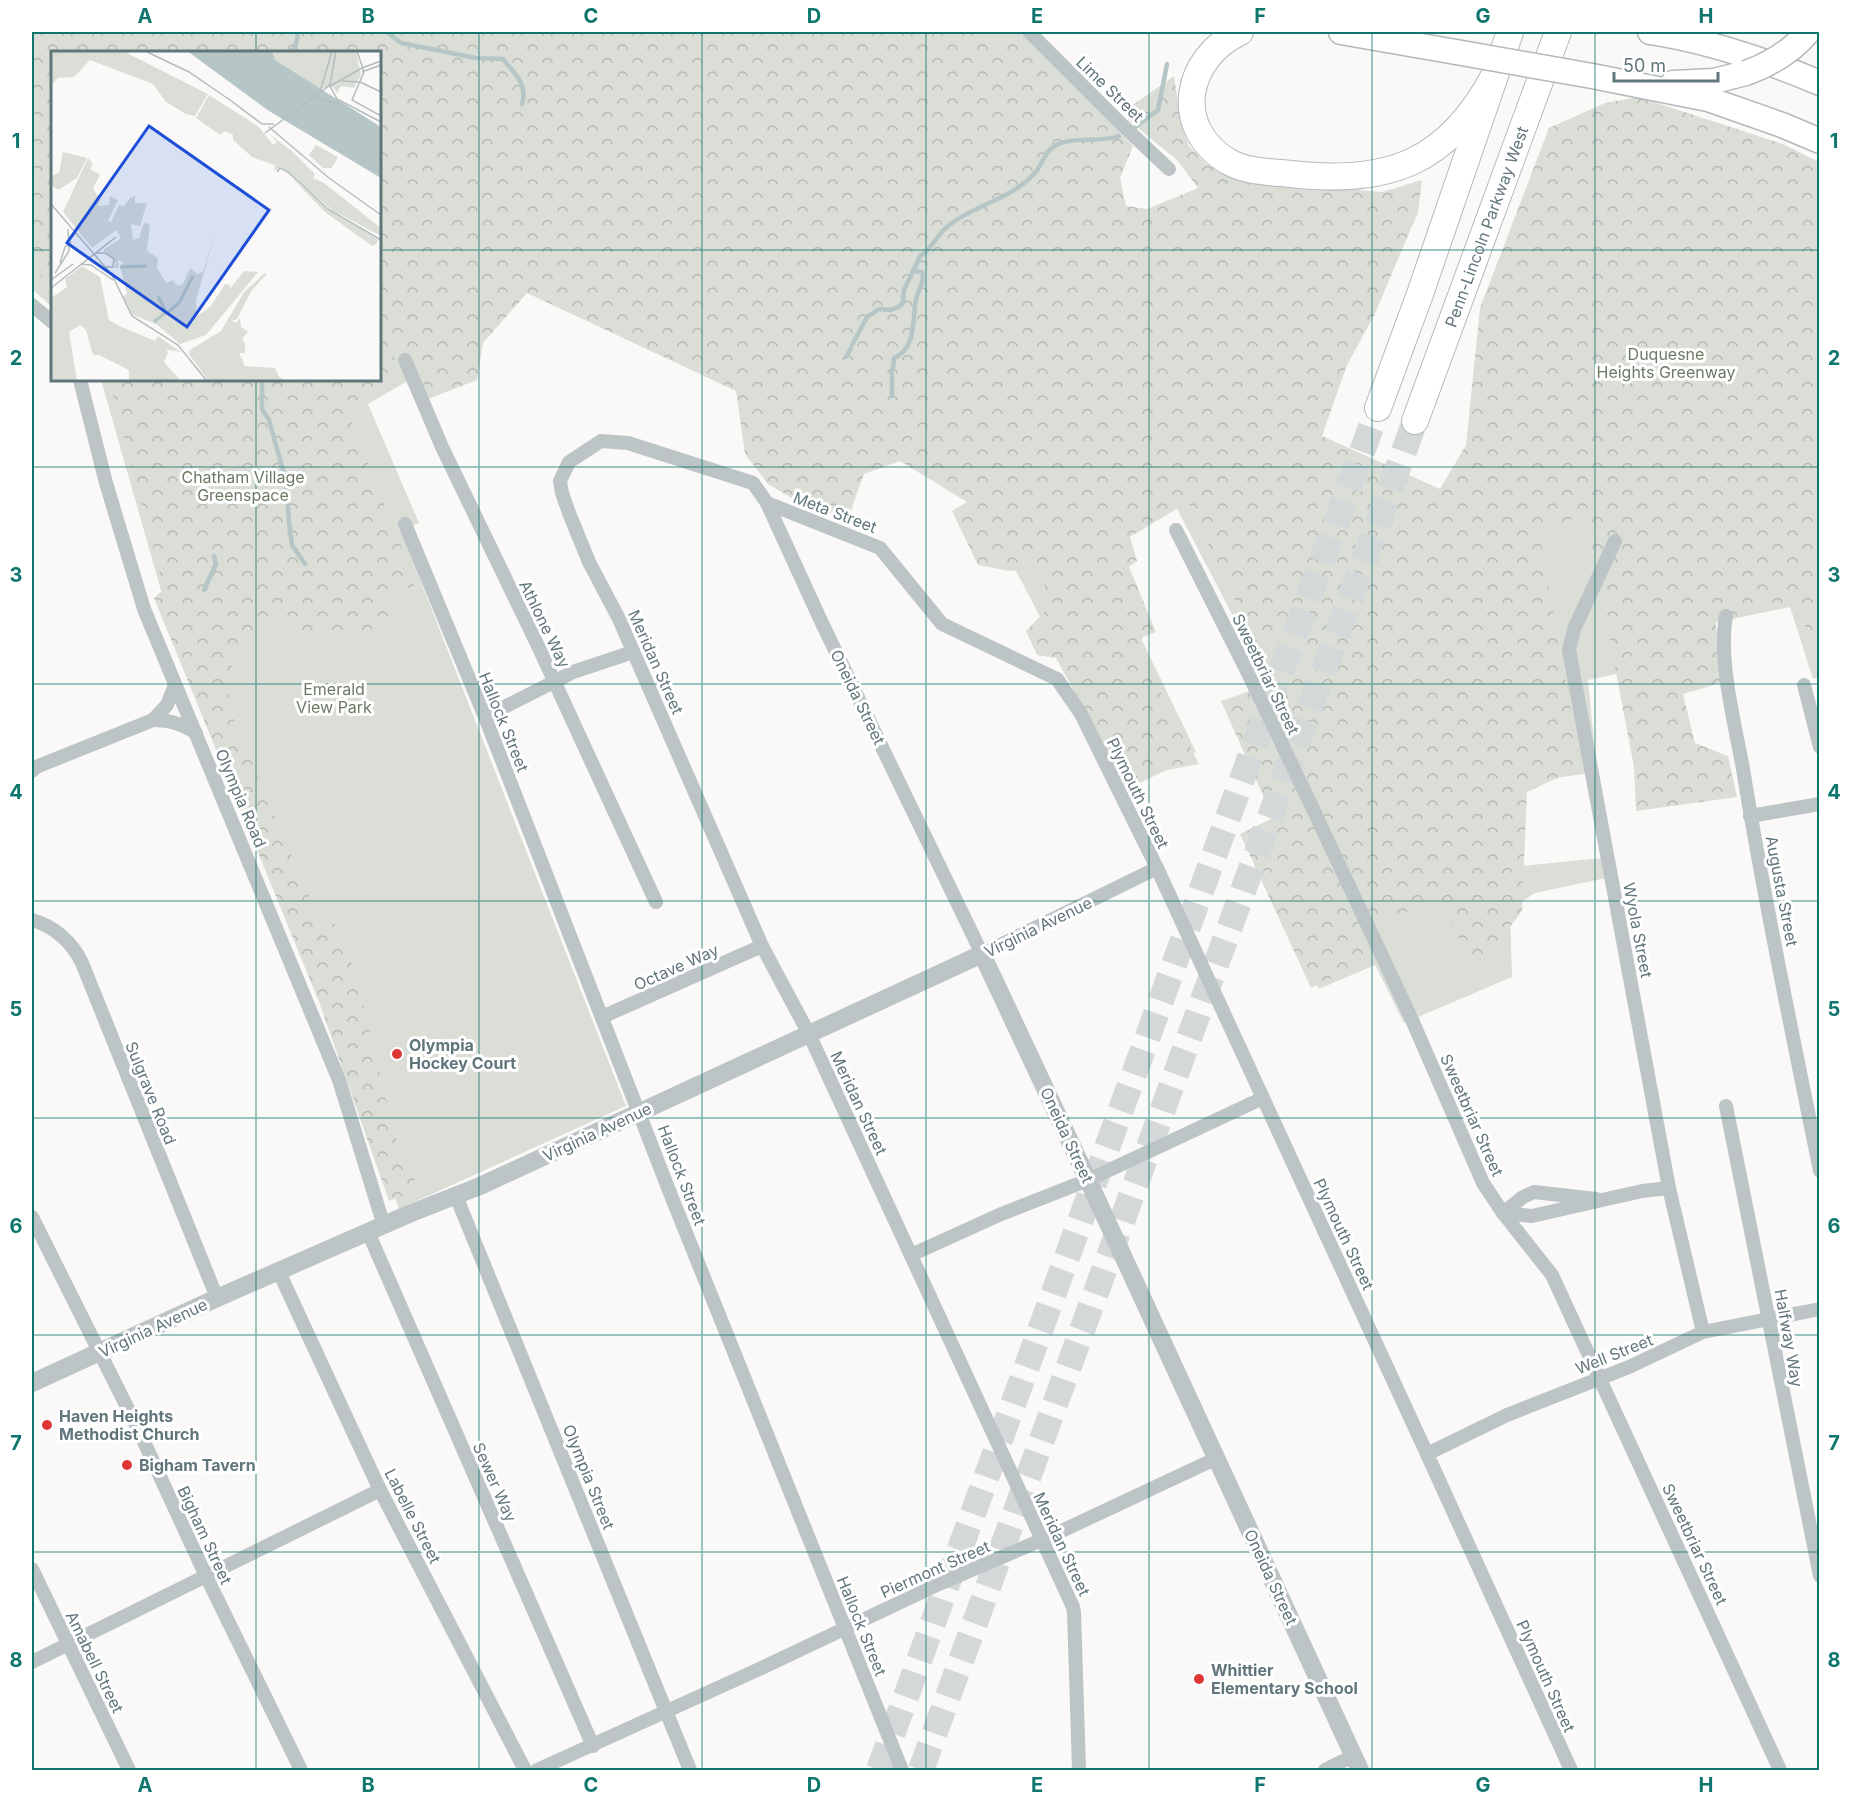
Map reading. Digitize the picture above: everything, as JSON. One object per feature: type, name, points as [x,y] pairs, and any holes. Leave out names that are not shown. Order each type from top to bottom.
[{"type":"highway","points":[[1240,32],[1211,51],[1202,62],[1196,74],[1191,100],[1197,127],[1210,147],[1229,162],[1251,169],[1308,176],[1347,177],[1366,176],[1402,166],[1431,152],[1456,130],[1475,108],[1495,75]]},
{"type":"highway","points":[[1341,32],[1635,83],[1717,102],[1820,141]]},
{"type":"highway","points":[[1378,408],[1435,252],[1510,32]]},
{"type":"highway","name":"Penn-Lincoln Parkway West","points":[[1415,422],[1558,32]]},
{"type":"highway","points":[[1650,32],[1726,49],[1820,83]]},
{"type":"highway","points":[[1635,83],[1696,83],[1746,73],[1773,62],[1808,32]]},
{"type":"street","name":"Lime Street","points":[[1029,32],[1169,169]]},
{"type":"street","points":[[32,305],[51,321]]},
{"type":"street","name":"Athlone Way","points":[[405,360],[442,447],[656,902]]},
{"type":"street","name":"Olympia Road","points":[[80,381],[106,483],[144,609],[339,1080],[376,1229]]},
{"type":"street","name":"Meta Street","points":[[570,462],[601,441],[628,442],[753,483],[767,503],[880,548],[942,624],[1057,679],[1081,714]]},
{"type":"street","name":"Meridan Street","points":[[570,462],[560,481],[562,493],[589,562],[609,598],[633,651],[762,946],[809,1034],[1074,1612],[1079,1770]]},
{"type":"street","name":"Oneida Street","points":[[767,503],[1088,1180],[1357,1763]]},
{"type":"street","name":"Hallock Street","points":[[405,524],[485,717],[639,1113],[902,1770]]},
{"type":"street","name":"Sweetbriar Street","points":[[1176,530],[1248,672],[1318,819],[1412,1020],[1483,1183],[1503,1213],[1552,1275],[1780,1770]]},
{"type":"street","name":"Wyola Street","points":[[1615,541],[1574,629],[1569,650],[1669,1188],[1703,1332]]},
{"type":"street","name":"Augusta Street","points":[[1726,616],[1724,627],[1726,672],[1750,816],[1820,1171]]},
{"type":"street","points":[[485,717],[554,681],[590,665],[633,651]]},
{"type":"street","points":[[33,769],[153,720],[167,705],[176,685]]},
{"type":"street","points":[[1804,686],[1820,747]]},
{"type":"street","name":"Plymouth Street","points":[[1081,714],[1157,868],[1571,1770]]},
{"type":"street","points":[[153,720],[174,722],[196,733]]},
{"type":"street","points":[[1750,816],[1820,804]]},
{"type":"street","name":"Virginia Avenue","points":[[32,1383],[639,1113],[982,954],[1157,868]]},
{"type":"street","name":"Sulgrave Road","points":[[32,920],[44,923],[54,930],[74,949],[82,963],[217,1299]]},
{"type":"street","name":"Octave Way","points":[[602,1017],[762,946]]},
{"type":"street","points":[[911,1255],[999,1215],[1088,1180],[1263,1098]]},
{"type":"street","name":"Halfway Way","points":[[1726,1106],[1820,1576]]},
{"type":"street","points":[[1503,1213],[1532,1216],[1642,1191],[1669,1188]]},
{"type":"street","points":[[1503,1213],[1523,1197],[1534,1192],[1606,1200]]},
{"type":"street","name":"Olympia Street","points":[[456,1196],[690,1770]]},
{"type":"street","name":"Bigham Street","points":[[32,1217],[139,1431],[206,1576],[301,1770]]},
{"type":"street","name":"Sewer Way","points":[[376,1229],[593,1746]]},
{"type":"street","name":"Labelle Street","points":[[279,1272],[381,1490],[525,1770]]},
{"type":"street","name":"Well Street","points":[[1427,1454],[1507,1415],[1664,1351],[1703,1332],[1820,1309]]},
{"type":"street","name":"Piermont Street","points":[[537,1770],[1217,1458]]},
{"type":"street","points":[[32,1662],[381,1490]]},
{"type":"street","name":"Amabell Street","points":[[32,1569],[129,1770]]},
{"type":"street","points":[[1324,1770],[1357,1763]]},
{"type":"green space","name":"Duquesne Heights Greenway","points":[[32,32],[1010,32],[1057,81],[1078,253],[1306,435],[1370,564],[1819,230],[1819,678],[1813,679],[1790,607],[1704,625],[1654,666],[1588,680],[1597,772],[1520,783],[1522,866],[1602,858],[1606,878],[1535,893],[1510,909],[1512,977],[1404,1023],[1375,965],[1319,989],[1278,909],[1317,777],[1176,507],[1096,545],[1196,752],[1129,785],[979,501],[523,265],[471,344],[368,404],[419,523],[401,531],[626,1106],[399,1209],[305,941],[174,636],[101,381],[381,381],[381,51],[51,51],[51,306],[32,289]]},
{"type":"green space","name":"Duquesne Heights Greenway","points":[[32,32],[982,32],[997,47],[1014,32],[1019,32],[1133,146],[1120,178],[1126,206],[1147,209],[1198,188],[1177,160],[1128,120],[1127,109],[1174,76],[1182,128],[1189,146],[1206,164],[1233,179],[1382,192],[1422,180],[1418,212],[1374,316],[1347,365],[1322,436],[1440,489],[1466,445],[1480,308],[1549,128],[1605,103],[1638,97],[1783,144],[1819,162],[1819,636],[1801,623],[1794,606],[1715,619],[1724,682],[1683,694],[1695,743],[1728,756],[1737,797],[1636,811],[1634,767],[1586,514],[1539,531],[1581,767],[1527,792],[1522,911],[1476,972],[1438,898],[1380,924],[1372,960],[1311,988],[1240,834],[1273,818],[1221,701],[1322,666],[1293,626],[1255,642],[1188,502],[1130,537],[1137,561],[1129,567],[1156,632],[1143,637],[1135,656],[1152,676],[1199,764],[1167,770],[1127,789],[1056,658],[1037,655],[1026,631],[1048,608],[1042,568],[1009,571],[978,565],[952,511],[967,502],[900,461],[864,474],[848,519],[795,500],[768,484],[745,454],[736,391],[527,293],[483,343],[477,380],[428,399],[408,351],[394,353],[394,384],[346,408],[416,584],[392,597],[394,624],[328,638],[312,636],[273,617],[257,623],[227,676],[232,716],[318,917],[341,927],[358,984],[402,1163],[421,1189],[389,1201],[319,1002],[154,598],[164,589],[109,381],[381,381],[381,51],[51,51],[51,285],[32,268]]},
{"type":"waterway","points":[[291,51],[296,45],[298,32]]},
{"type":"waterway","points":[[387,32],[401,43],[476,58],[503,59],[522,85],[522,104]]},
{"type":"waterway","points":[[1134,128],[1158,110],[1167,64]]},
{"type":"waterway","points":[[852,345],[867,317],[879,309],[890,310],[899,307],[903,302],[904,290],[920,256],[948,226],[1024,183],[1037,170],[1048,151],[1056,145],[1063,142],[1119,136]]},
{"type":"waterway","points":[[893,368],[894,358],[907,348],[912,333],[916,299],[923,279],[922,272],[914,271]]},
{"type":"waterway","points":[[846,357],[851,348]]},
{"type":"waterway","points":[[892,370],[892,396]]},
{"type":"waterway","points":[[262,381],[262,409],[269,420],[286,481],[292,545],[305,564]]},
{"type":"waterway","points":[[204,590],[216,564],[214,556]]},
{"type":"tunnel","points":[[879,1770],[1378,408]]},
{"type":"tunnel","points":[[921,1770],[1415,421]]},
{"type":"place","name":"Olympia Hockey Court","points":[[397,1054]]},
{"type":"place","name":"Haven Heights Methodist Church","points":[[47,1425]]},
{"type":"place","name":"Bigham Tavern","points":[[127,1465]]},
{"type":"place","name":"Whittier Elementary School","points":[[1199,1679]]},
{"type":"park label","name":"Chatham Village Greenspace","points":[[243,486]]},
{"type":"park label","name":"Emerald View Park","points":[[334,698]]}]
